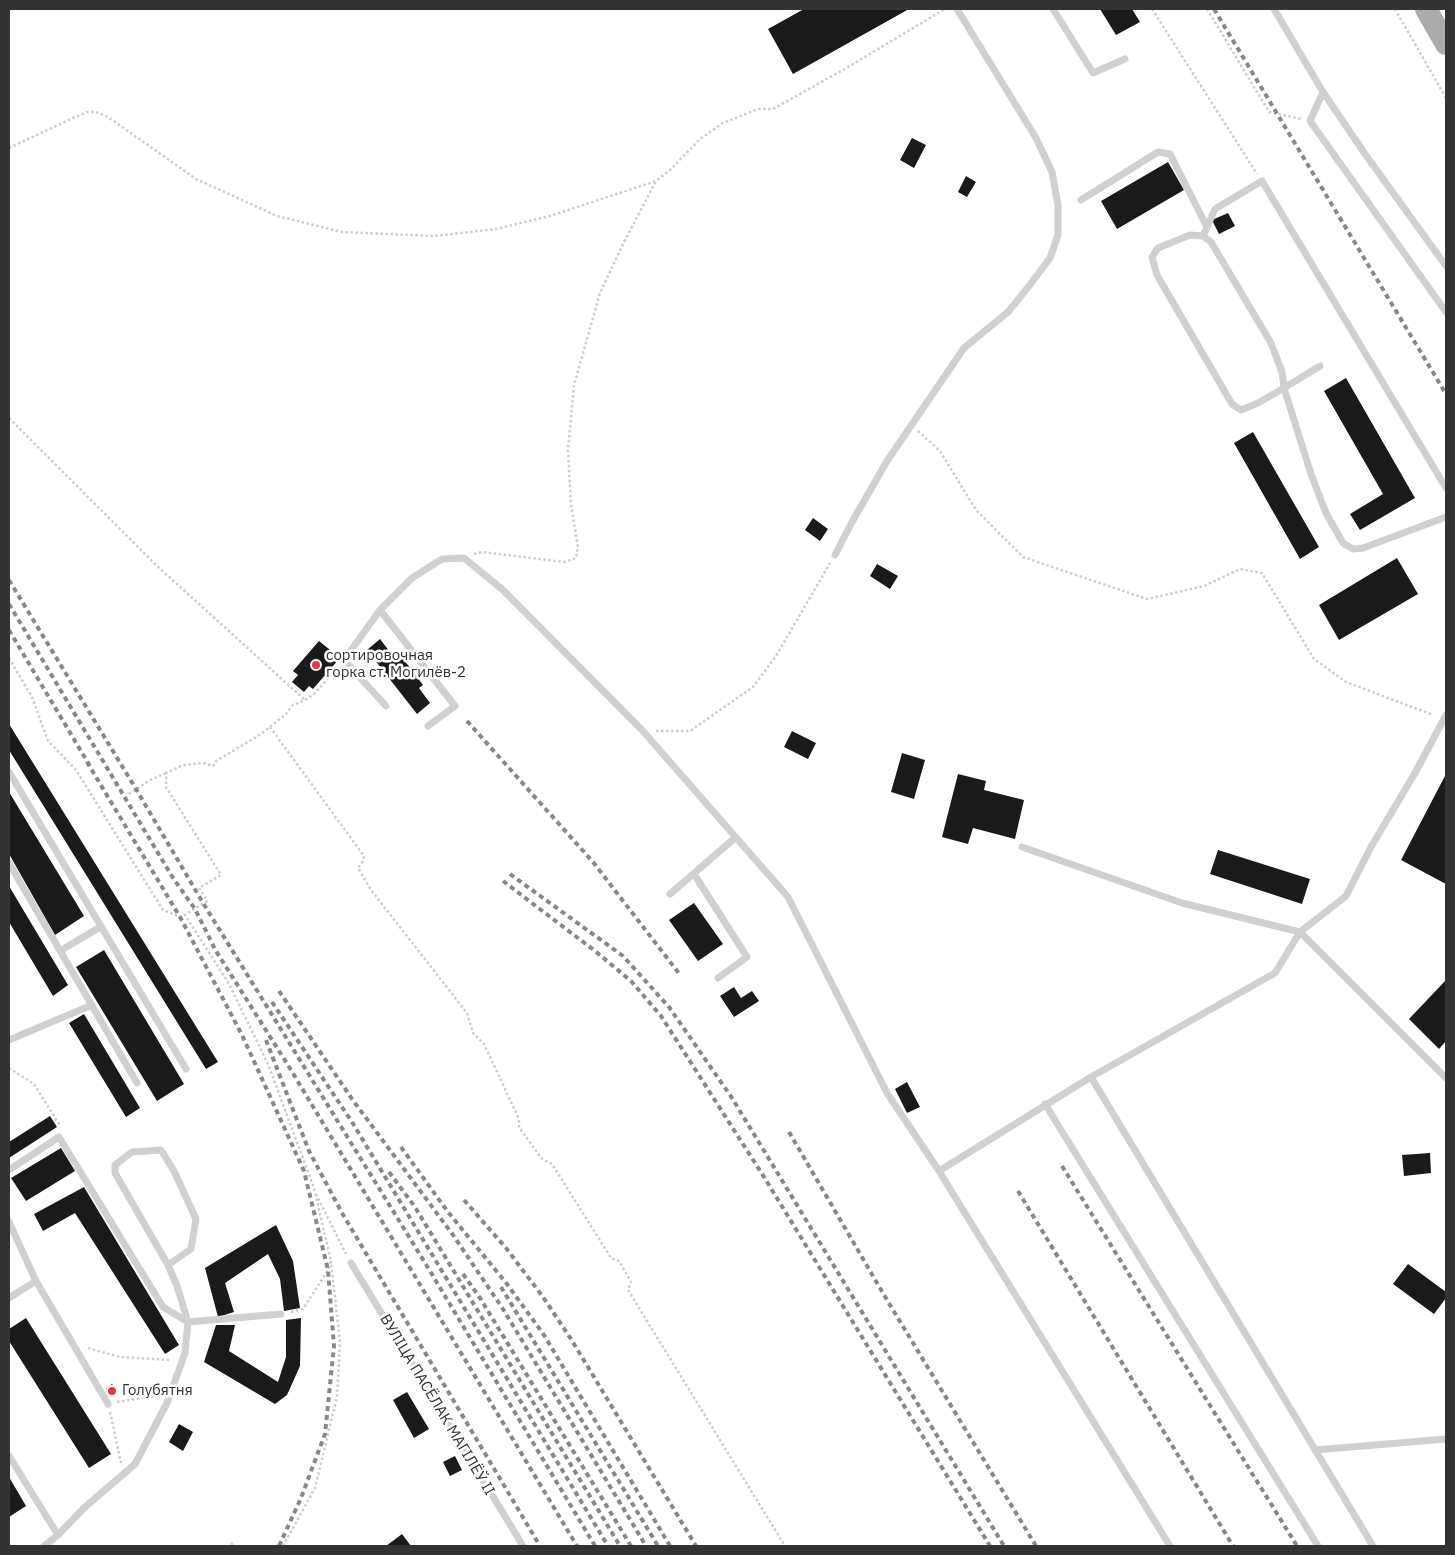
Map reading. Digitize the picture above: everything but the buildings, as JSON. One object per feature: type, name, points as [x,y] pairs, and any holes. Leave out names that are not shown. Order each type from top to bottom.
[{"type":"main road","points":[[1426,9],[1446,44]]},
{"type":"lane","points":[[835,555],[887,461],[964,348],[1008,312],[1050,258],[1058,235],[1058,205],[1052,172],[1036,138],[957,9]]},
{"type":"lane","points":[[1053,9],[1093,73],[1125,60]]},
{"type":"lane","points":[[1274,9],[1323,92],[1446,266]]},
{"type":"lane","points":[[1323,92],[1310,121],[1446,312]]},
{"type":"lane","points":[[1081,200],[1158,152],[1170,154],[1207,227]]},
{"type":"lane","points":[[1203,236],[1215,209],[1262,182],[1446,488]]},
{"type":"lane","points":[[1320,366],[1284,388],[1258,403],[1241,410],[1232,404],[1157,275],[1152,258],[1158,248],[1190,235],[1203,236],[1211,242],[1271,343],[1282,372],[1284,388],[1305,457],[1326,513],[1343,543],[1353,549],[1363,548],[1446,517]]},
{"type":"lane","points":[[386,706],[344,660],[380,610],[412,578],[442,559],[464,558],[503,590],[642,730],[788,897],[887,1093],[940,1171],[1170,1546]]},
{"type":"lane","points":[[380,610],[454,706],[428,726]]},
{"type":"lane","points":[[940,1171],[1091,1076],[1275,973],[1300,932],[1346,896],[1370,847],[1445,717]]},
{"type":"lane","points":[[9,772],[186,1069]]},
{"type":"lane","points":[[670,894],[736,836]]},
{"type":"lane","points":[[1022,848],[1182,903],[1300,932],[1446,1078]]},
{"type":"lane","points":[[9,863],[137,1083]]},
{"type":"lane","points":[[694,874],[747,957],[718,978]]},
{"type":"lane","points":[[60,952],[100,927]]},
{"type":"lane","points":[[9,1040],[92,1005]]},
{"type":"lane","points":[[1091,1076],[1373,1546]]},
{"type":"lane","points":[[1044,1104],[1318,1546]]},
{"type":"lane","points":[[9,1170],[60,1137],[163,1307],[188,1322],[280,1314]]},
{"type":"lane","points":[[44,1546],[135,1464],[170,1393],[186,1353],[188,1322],[168,1264],[115,1173],[115,1165],[132,1152],[161,1150],[174,1171],[196,1219],[191,1249],[168,1264]]},
{"type":"lane","points":[[9,1222],[36,1281],[108,1404]]},
{"type":"lane","name":"ВУЛІЦА ПАСЁЛАК МАГІЛЁЎ II","points":[[351,1263],[523,1546]]},
{"type":"lane","points":[[10,1295],[36,1281]]},
{"type":"lane","points":[[1316,1450],[1446,1439]]},
{"type":"lane","points":[[9,1456],[58,1535]]},
{"type":"path","points":[[9,148],[87,112],[96,112],[108,118],[196,179],[277,216],[342,232],[434,236],[496,228],[550,216],[656,181],[670,170],[700,139],[723,122],[758,109],[773,110],[945,9]]},
{"type":"path","points":[[1152,9],[1262,182]]},
{"type":"path","points":[[1207,9],[1269,112],[1310,121]]},
{"type":"path","points":[[1395,9],[1446,98]]},
{"type":"path","points":[[464,558],[482,552],[564,562],[576,558],[578,547],[571,505],[568,450],[574,385],[600,293],[656,181]]},
{"type":"path","points":[[9,418],[156,565],[305,700]]},
{"type":"path","points":[[912,425],[940,451],[976,510],[1023,556],[1147,599],[1204,586],[1240,569],[1262,573],[1314,658],[1346,682],[1445,717]]},
{"type":"path","points":[[642,730],[690,731],[753,687],[776,656],[835,555]]},
{"type":"path","points":[[9,658],[32,697],[48,741],[76,770],[163,910],[180,917],[207,901],[199,888],[221,875],[166,787],[166,773]]},
{"type":"path","points":[[130,794],[150,780],[183,765],[203,763],[213,766],[216,760],[261,734],[286,714],[293,704],[305,700],[314,694],[344,660]]},
{"type":"path","points":[[270,727],[364,856],[363,862],[358,868],[371,890],[467,1014],[473,1033],[484,1044],[519,1119],[519,1127],[541,1158],[552,1164],[611,1258],[619,1261],[631,1282],[628,1290],[785,1546]]},
{"type":"path","points":[[186,915],[229,984],[268,1064],[314,1188],[351,1263]]},
{"type":"path","points":[[9,1068],[34,1084],[61,1128],[60,1137]]},
{"type":"path","points":[[283,1546],[315,1488],[336,1397],[340,1342],[331,1261],[314,1188]]},
{"type":"path","points":[[280,1314],[303,1309],[328,1270],[331,1261]]},
{"type":"path","points":[[72,1343],[120,1357],[183,1360]]},
{"type":"path","points":[[123,1474],[108,1404],[170,1393]]},
{"type":"path","points":[[230,1543],[235,1546]]},
{"type":"railway","points":[[1214,9],[1446,394]]},
{"type":"railway","points":[[9,580],[203,903],[427,1266],[595,1546]]},
{"type":"railway","points":[[9,604],[173,878],[195,909],[216,951],[291,1070],[577,1546]]},
{"type":"railway","points":[[9,630],[91,768]]},
{"type":"railway","points":[[467,721],[593,862],[681,976]]},
{"type":"railway","points":[[87,762],[180,917],[242,1035],[304,1171],[328,1270],[334,1346],[325,1434],[301,1498],[279,1546]]},
{"type":"railway","points":[[510,874],[623,956],[669,1007],[732,1098],[1004,1546]]},
{"type":"railway","points":[[503,881],[631,981],[661,1016],[764,1177],[990,1546]]},
{"type":"railway","points":[[279,991],[352,1099],[453,1235],[503,1309],[646,1546]]},
{"type":"railway","points":[[272,1002],[352,1122],[608,1546]]},
{"type":"railway","points":[[266,1040],[309,1151],[342,1213],[540,1546]]},
{"type":"railway","points":[[789,1132],[887,1300],[1036,1546]]},
{"type":"railway","points":[[401,1147],[448,1212],[507,1284],[544,1335],[670,1546]]},
{"type":"railway","points":[[1062,1166],[1297,1546]]},
{"type":"railway","points":[[389,1172],[415,1207],[620,1546]]},
{"type":"railway","points":[[1018,1191],[1233,1546]]},
{"type":"railway","points":[[464,1200],[506,1248],[543,1297],[571,1339],[696,1546]]},
{"type":"railway","points":[[463,1274],[480,1298],[631,1546]]},
{"type":"railway","points":[[501,1287],[658,1546]]},
{"type":"place","name":"сортировочная горка ст. Могилёв-2","points":[[316,665]]},
{"type":"place","name":"Голубятня","points":[[112,1391]]}]
